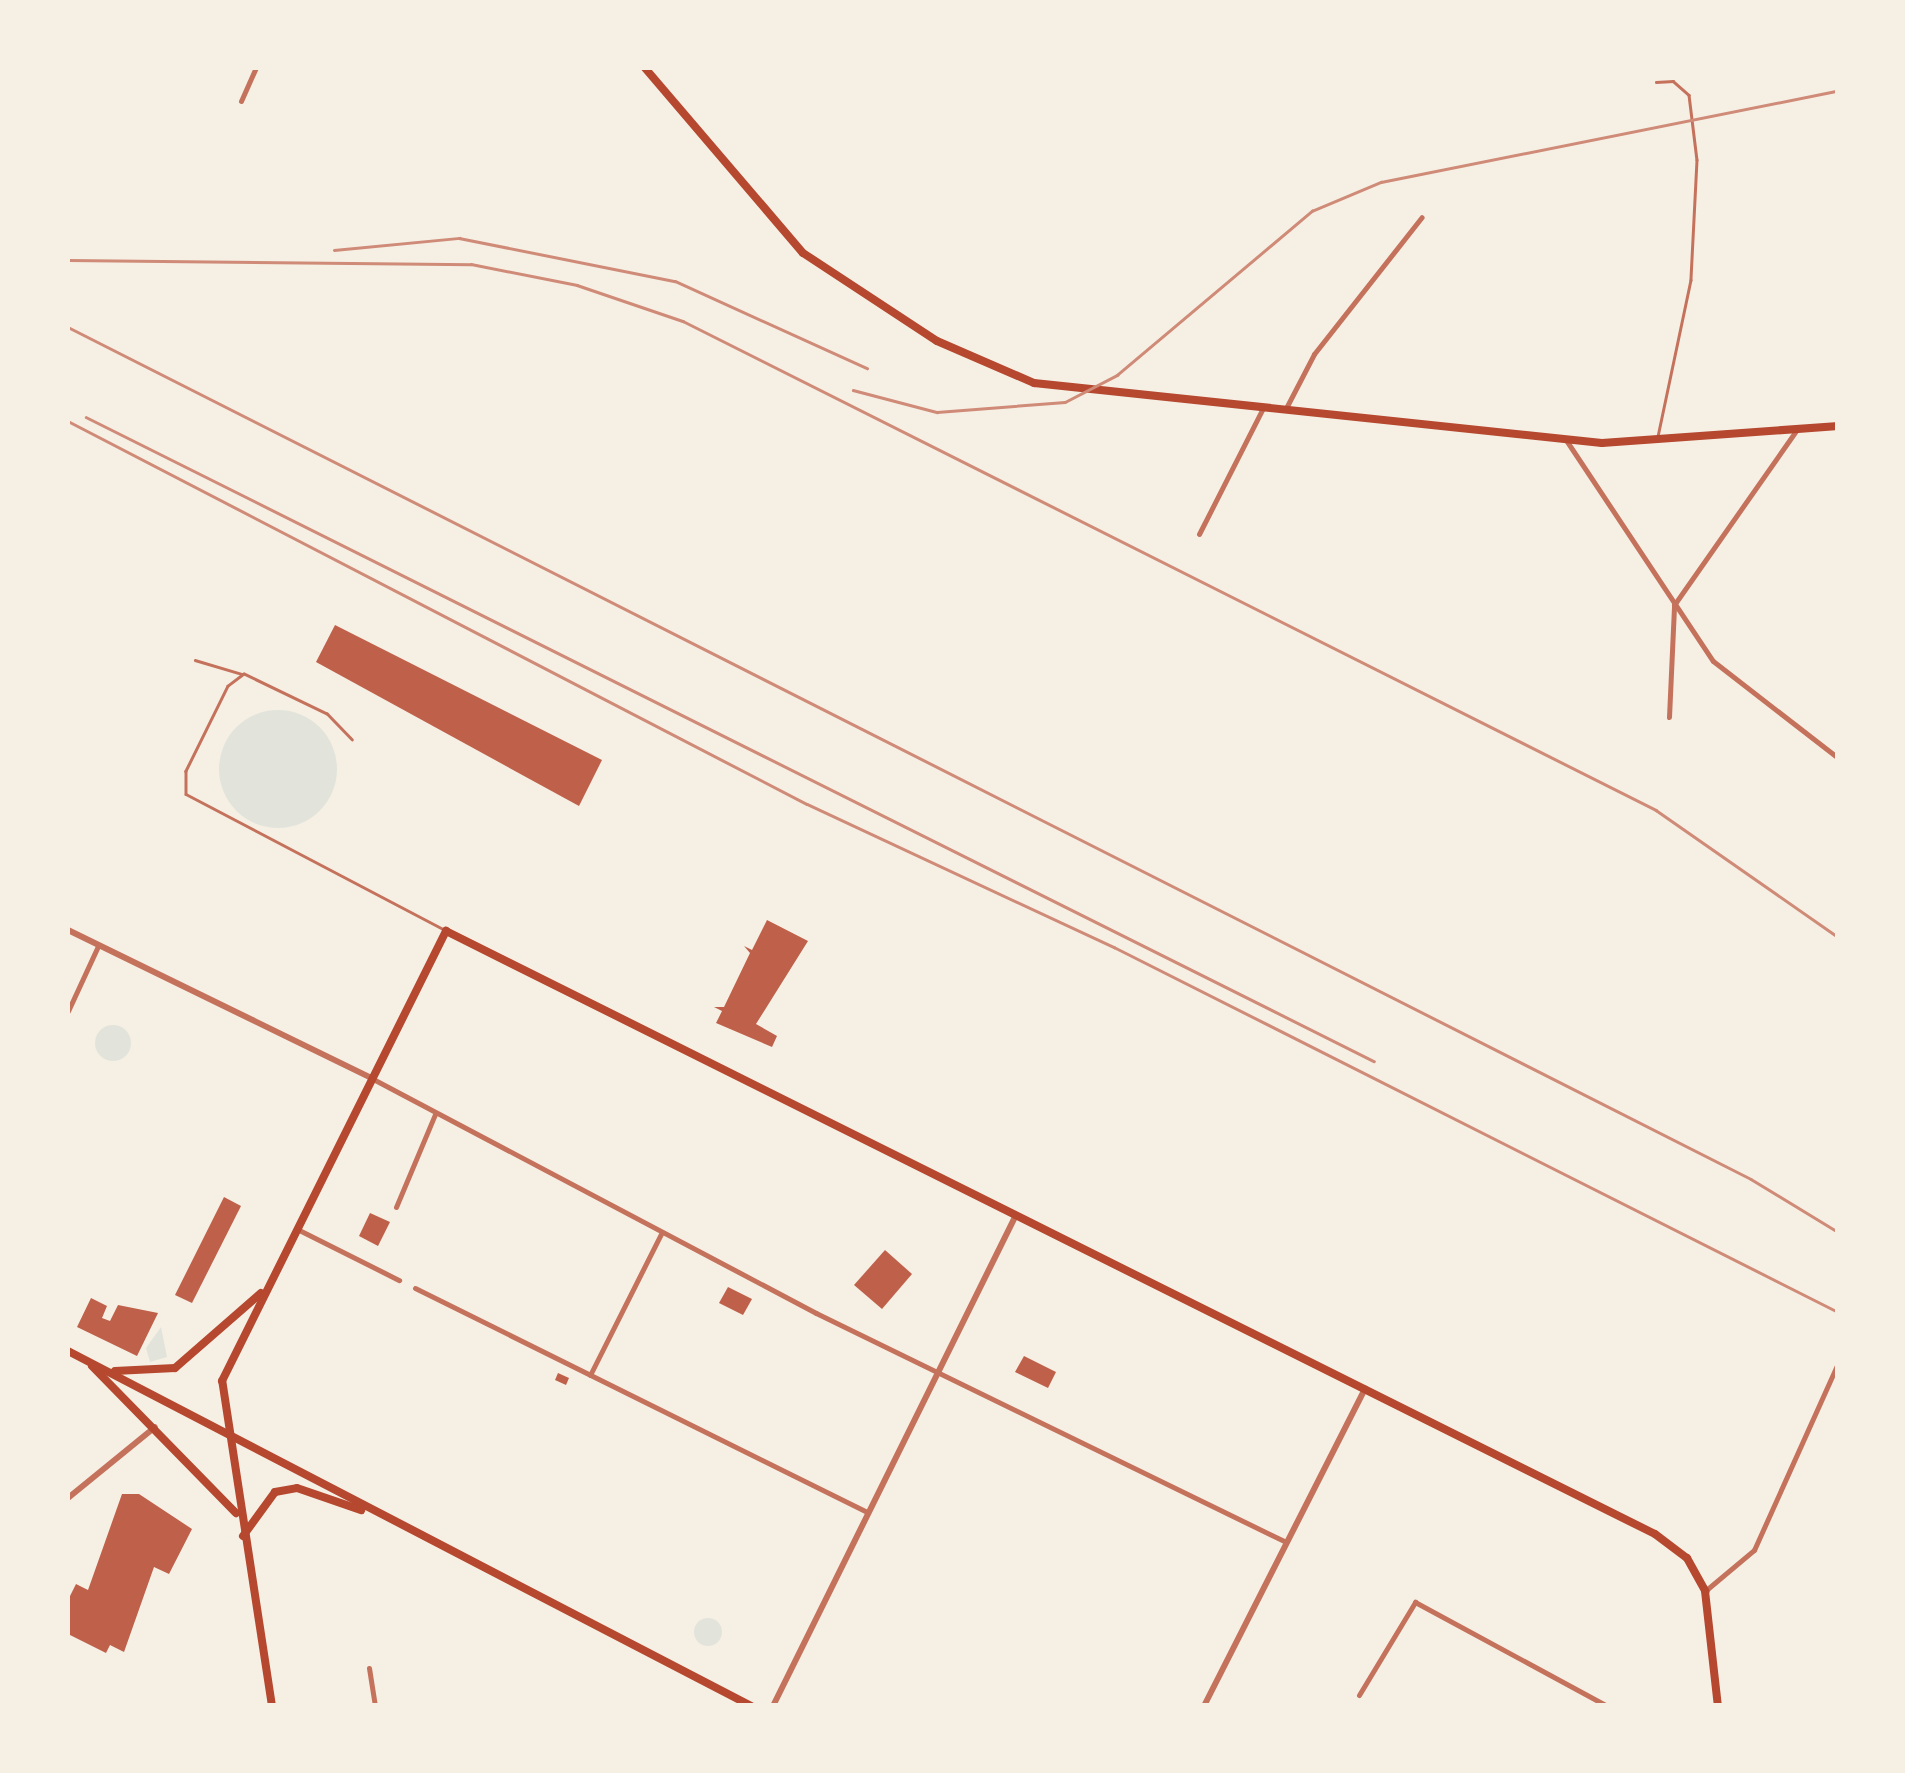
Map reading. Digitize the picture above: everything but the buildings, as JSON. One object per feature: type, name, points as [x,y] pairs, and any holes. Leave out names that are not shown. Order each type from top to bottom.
[{"type":"main road","points":[[647,70],[804,253],[937,341],[1034,384],[1566,440],[1658,439],[1838,426]]},
{"type":"main road","points":[[272,1706],[225,1434],[222,1381],[294,1228],[446,930],[1655,1534],[1698,1574],[1705,1591],[1718,1706]]},
{"type":"main road","points":[[103,1368],[143,1377],[176,1368],[264,1290]]},
{"type":"main road","points":[[68,1351],[751,1706]]},
{"type":"main road","points":[[85,1360],[156,1426],[238,1515]]},
{"type":"main road","points":[[242,1540],[264,1498],[297,1488],[380,1516]]},
{"type":"street","points":[[241,101],[256,68]]},
{"type":"street","points":[[1284,410],[1314,354],[1422,217]]},
{"type":"street","points":[[1199,534],[1263,408]]},
{"type":"street","points":[[1670,717],[1674,605],[1796,431]]},
{"type":"street","points":[[1566,440],[1674,605],[1743,693],[1838,758]]},
{"type":"street","points":[[68,930],[372,1079],[937,1374],[1286,1542]]},
{"type":"street","points":[[68,1011],[98,946]]},
{"type":"street","points":[[396,1207],[434,1114]]},
{"type":"street","points":[[773,1706],[1017,1214]]},
{"type":"street","points":[[294,1228],[399,1280]]},
{"type":"street","points":[[590,1375],[662,1232]]},
{"type":"street","points":[[415,1288],[867,1512]]},
{"type":"street","points":[[1705,1591],[1754,1550],[1810,1418],[1838,1363]]},
{"type":"street","points":[[1204,1706],[1364,1388]]},
{"type":"street","points":[[68,1498],[156,1426]]},
{"type":"street","points":[[1359,1695],[1416,1602],[1607,1706]]},
{"type":"street","points":[[369,1668],[375,1706]]},
{"type":"lane","points":[[1656,82],[1683,84],[1689,95],[1698,160],[1691,280],[1658,439]]},
{"type":"lane","points":[[195,660],[244,674],[327,714],[352,740]]},
{"type":"lane","points":[[244,674],[228,686],[186,772],[186,794],[446,930]]},
{"type":"shaded area","points":[[278,710],[301,714],[320,727],[333,746],[337,769],[333,792],[320,811],[301,824],[278,828],[255,824],[236,811],[223,792],[219,769],[223,746],[236,727],[255,714]]},
{"type":"shaded area","points":[[113,1025],[126,1030],[131,1043],[126,1056],[113,1061],[100,1056],[95,1043],[100,1030]]},
{"type":"shaded area","points":[[161,1327],[167,1357],[150,1362],[146,1348]]},
{"type":"shaded area","points":[[708,1618],[718,1622],[722,1632],[718,1642],[708,1646],[698,1642],[694,1632],[698,1622]]},
{"type":"railway","points":[[853,390],[937,412],[1065,402],[1117,375],[1312,211],[1381,182],[1838,91]]},
{"type":"railway","points":[[334,250],[459,238],[675,281],[867,368]]},
{"type":"railway","points":[[68,260],[471,264],[577,285],[683,321],[1656,810],[1838,937]]},
{"type":"railway","points":[[68,327],[1751,1179],[1838,1232]]},
{"type":"railway","points":[[86,417],[1374,1061]]},
{"type":"railway","points":[[68,421],[807,804],[1114,947],[1838,1312]]}]
